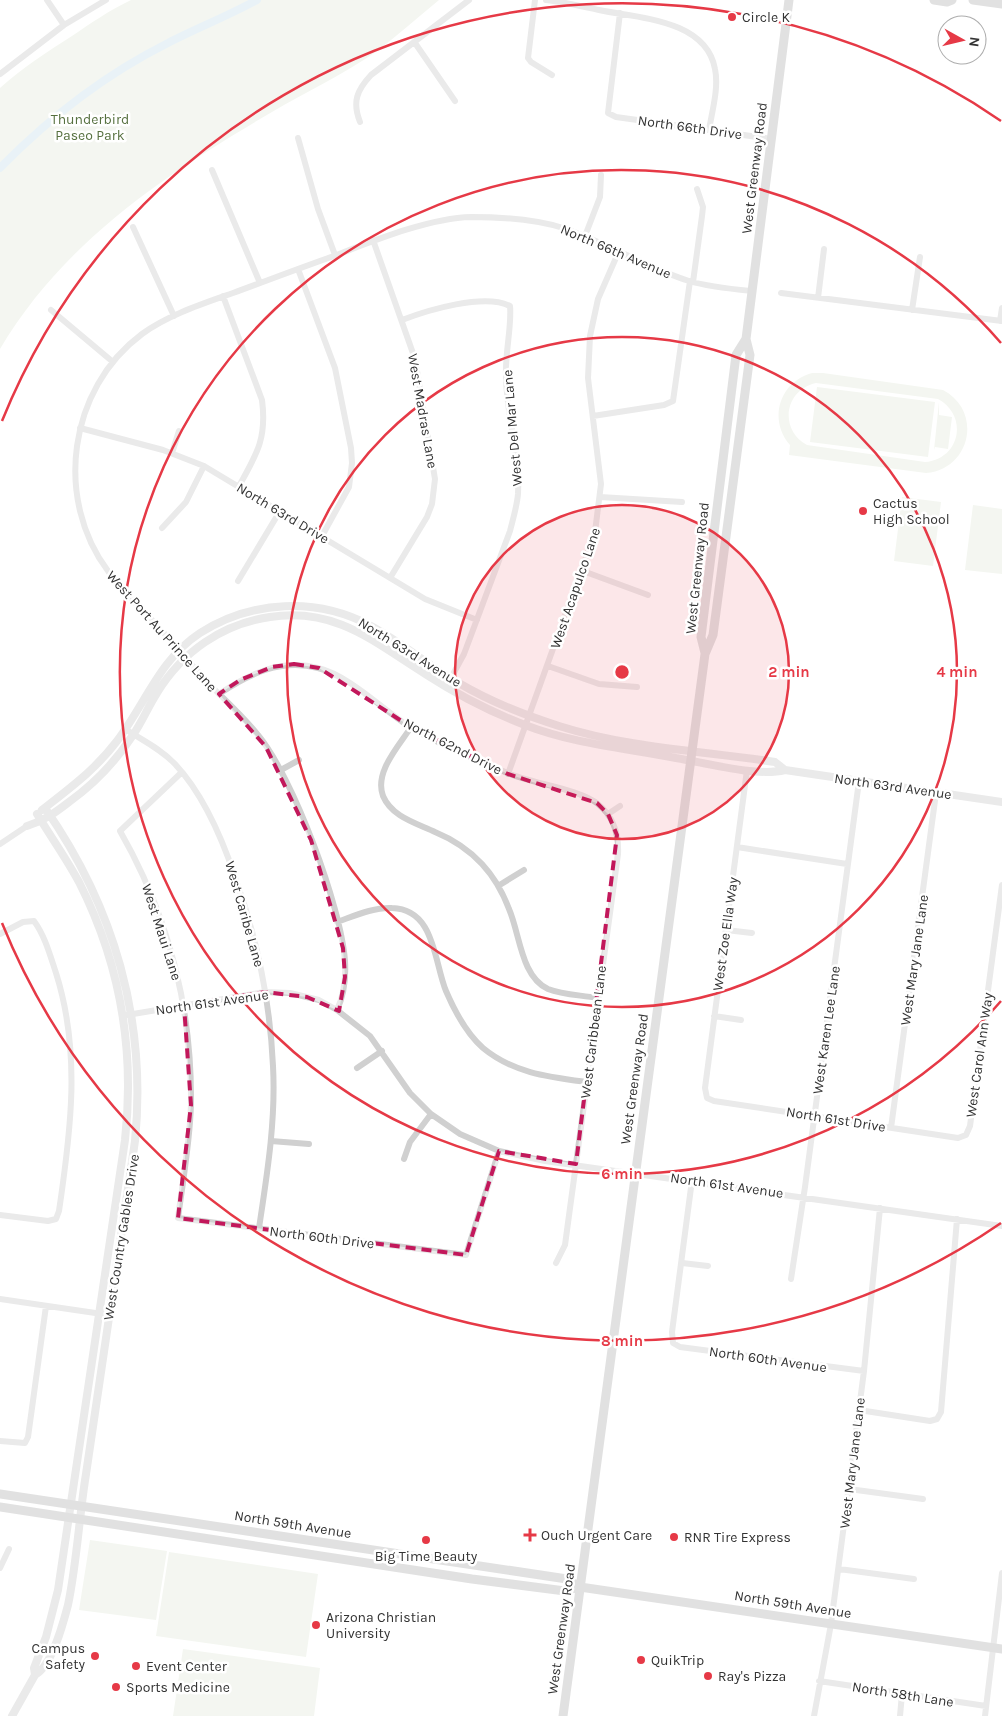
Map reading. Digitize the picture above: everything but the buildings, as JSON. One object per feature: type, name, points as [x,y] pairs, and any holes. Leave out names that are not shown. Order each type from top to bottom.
[{"type":"main road","name":"West Greenway Road","points":[[563,1716],[705,654],[713,634],[750,355],[746,338],[789,0]]},
{"type":"main road","points":[[934,0],[947,2],[952,0]]},
{"type":"main road","points":[[974,0],[1002,4]]},
{"type":"main road","name":"West Greenway Road","points":[[705,654],[701,637],[736,355],[746,338]]},
{"type":"main road","points":[[720,488],[731,494]]},
{"type":"main road","name":"North 59th Avenue","points":[[0,1494],[500,1568],[567,1579],[580,1586],[998,1648]]},
{"type":"main road","name":"North 59th Avenue","points":[[0,1507],[442,1575],[565,1591],[580,1586]]},
{"type":"main road","points":[[442,1575],[443,1560]]},
{"type":"main road","points":[[498,1582],[500,1568]]},
{"type":"street","points":[[47,0],[64,26]]},
{"type":"street","points":[[0,74],[64,26],[106,0]]},
{"type":"street","points":[[360,122],[355,101],[358,90],[371,75],[469,0]]},
{"type":"street","points":[[534,0],[528,58],[531,62],[552,75]]},
{"type":"street","points":[[546,0],[563,1],[672,24],[703,46],[712,59],[716,76],[709,130]]},
{"type":"street","name":"North 66th Drive","points":[[620,13],[608,113],[616,117],[772,139]]},
{"type":"street","points":[[415,43],[455,101]]},
{"type":"street","points":[[298,138],[318,209],[335,255]]},
{"type":"street","points":[[212,170],[260,283]]},
{"type":"street","points":[[584,236],[600,197],[601,175]]},
{"type":"street","points":[[593,416],[664,405],[673,400],[702,216],[697,189]]},
{"type":"street","name":"North 66th Avenue","points":[[223,296],[373,240],[418,227],[467,217],[525,219],[560,227],[619,251],[658,270],[692,282],[752,291]]},
{"type":"street","points":[[132,227],[174,316]]},
{"type":"street","name":"West Madras Lane","points":[[373,240],[419,374],[435,479],[432,504],[390,578]]},
{"type":"street","points":[[818,298],[824,249]]},
{"type":"street","name":"West Acapulco Lane","points":[[508,774],[583,571],[595,532],[600,497],[600,467],[588,378],[590,336],[598,299],[619,251]]},
{"type":"street","points":[[912,310],[920,257]]},
{"type":"street","points":[[298,269],[335,368],[351,448],[349,487],[322,536]]},
{"type":"street","points":[[781,293],[1001,321],[1002,308]]},
{"type":"street","points":[[223,296],[262,400],[264,418],[260,447],[239,486]]},
{"type":"street","name":"West Port Au Prince Lane","points":[[223,296],[174,316],[140,335],[113,362],[93,394],[80,428],[74,461],[74,478],[79,508],[92,545],[109,573],[179,649],[185,658],[259,736],[279,771],[311,840],[337,922],[345,962],[343,989],[337,1010]]},
{"type":"street","name":"West Del Mar Lane","points":[[402,320],[456,304],[504,303],[510,306],[506,376],[517,468],[518,494],[510,531],[477,620],[464,654],[446,687]]},
{"type":"street","points":[[51,310],[113,362]]},
{"type":"street","name":"North 63rd Drive","points":[[80,428],[172,453],[204,466],[425,599],[477,620]]},
{"type":"street","points":[[172,453],[179,431]]},
{"type":"street","points":[[162,528],[186,502],[204,466]]},
{"type":"street","points":[[600,497],[682,502]]},
{"type":"street","points":[[238,581],[280,511]]},
{"type":"street","points":[[583,571],[648,595]]},
{"type":"street","name":"North 63rd Avenue","points":[[28,826],[37,814],[85,777],[125,730],[155,679],[179,649],[212,626],[239,614],[270,607],[308,606],[336,612],[363,622],[451,678],[492,700],[529,716],[593,735],[775,762],[785,770]]},
{"type":"street","name":"North 63rd Avenue","points":[[0,844],[28,826],[41,822],[50,816],[82,792],[106,770],[133,734],[163,685],[185,658],[209,639],[236,626],[270,617],[307,616],[337,623],[366,634],[446,687],[484,707],[526,726],[596,746],[747,770],[773,773],[785,770],[1002,802]]},
{"type":"street","name":"North 62nd Drive","points":[[219,694],[240,680],[272,667],[294,664],[319,668],[343,680],[411,727],[508,774],[581,795],[597,803],[608,814]]},
{"type":"street","points":[[548,666],[599,684],[637,687]]},
{"type":"street","points":[[155,679],[163,685]]},
{"type":"street","points":[[411,727],[384,772],[382,786],[384,798],[388,805],[402,816],[436,832],[474,855],[498,886],[510,910],[532,977],[548,989],[597,998]]},
{"type":"street","name":"West Caribe Lane","points":[[125,730],[163,752],[182,772],[211,820],[228,855],[257,946],[265,992],[273,1067],[271,1141],[260,1228]]},
{"type":"street","points":[[279,771],[299,760]]},
{"type":"street","name":"West Zoe Ella Way","points":[[707,1098],[704,1088],[747,770]]},
{"type":"street","name":"West Maui Lane","points":[[178,1218],[191,1105],[190,1055],[184,1006],[171,950],[156,906],[141,868],[120,831],[182,772]]},
{"type":"street","name":"West Karen Lee Lane","points":[[791,1279],[859,781]]},
{"type":"street","name":"West Mary Jane Lane","points":[[891,1128],[936,792]]},
{"type":"street","points":[[608,814],[620,806]]},
{"type":"street","name":"West Country Gables Drive","points":[[45,808],[87,876],[103,912],[118,955],[132,1014],[138,1076],[137,1122],[109,1315],[76,1506]]},
{"type":"street","name":"West Country Gables Drive","points":[[12,1716],[35,1675],[42,1671],[49,1658],[64,1620],[72,1581],[76,1506],[100,1313],[127,1122],[128,1061],[123,1015],[110,959],[94,917],[70,867],[37,814]]},
{"type":"street","name":"West Caribbean Lane","points":[[556,1262],[565,1245],[618,849],[615,826],[608,814]]},
{"type":"street","points":[[737,847],[848,864]]},
{"type":"street","points":[[498,886],[524,870]]},
{"type":"street","name":"West Carol Ann Way","points":[[966,1135],[970,1126],[1002,884]]},
{"type":"street","points":[[337,922],[391,908],[410,914],[420,920],[427,930],[446,989],[461,1021],[482,1047],[509,1066],[526,1072],[587,1082]]},
{"type":"street","points":[[0,934],[23,922],[34,920],[39,928],[58,980],[70,1033],[72,1057],[72,1114],[59,1211],[56,1218],[48,1220],[0,1215]]},
{"type":"street","points":[[726,930],[752,933]]},
{"type":"street","name":"North 61st Avenue","points":[[123,1015],[265,992],[307,996],[337,1010],[370,1036],[410,1093],[431,1114],[460,1134],[479,1144],[499,1151],[523,1157],[1002,1226]]},
{"type":"street","points":[[714,1016],[741,1020]]},
{"type":"street","points":[[357,1068],[382,1051]]},
{"type":"street","name":"North 61st Drive","points":[[707,1098],[714,1101],[958,1138],[966,1135]]},
{"type":"street","points":[[404,1159],[410,1142],[431,1114]]},
{"type":"street","points":[[271,1141],[309,1144]]},
{"type":"street","name":"North 60th Drive","points":[[178,1218],[466,1255],[499,1151]]},
{"type":"street","points":[[692,1180],[682,1263],[708,1266]]},
{"type":"street","name":"West Mary Jane Lane","points":[[814,1716],[839,1569],[864,1371],[880,1208]]},
{"type":"street","points":[[859,1410],[930,1420],[937,1419],[941,1412],[957,1219]]},
{"type":"street","name":"North 60th Avenue","points":[[682,1263],[672,1332],[673,1343],[680,1347],[864,1371]]},
{"type":"street","points":[[0,1299],[109,1315]]},
{"type":"street","points":[[0,1441],[25,1443],[46,1306]]},
{"type":"street","points":[[849,1489],[923,1499]]},
{"type":"street","name":"West Country Gables Drive","points":[[35,1675],[34,1668],[46,1637],[56,1601],[75,1518]]},
{"type":"street","points":[[0,1568],[9,1549]]},
{"type":"street","points":[[839,1569],[914,1579]]},
{"type":"street","points":[[985,1716],[998,1648],[1002,1573]]},
{"type":"street","name":"North 58th Lane","points":[[819,1681],[986,1706]]},
{"type":"street","points":[[900,1716],[902,1694]]},
{"type":"highlighted area","points":[[294,664],[319,668],[411,727],[464,753],[508,774],[597,803],[608,814],[617,835],[576,1164],[499,1151],[466,1255],[178,1218],[191,1105],[184,1005],[265,992],[307,997],[339,1011],[345,977],[343,948],[311,840],[266,747],[219,694],[240,680],[272,667]]},
{"type":"green space","name":"Thunderbird Paseo Park","points":[[131,0],[439,0],[377,51],[194,160],[120,213],[86,243],[55,275],[26,310],[0,349],[0,88],[44,54]]},
{"type":"green space","points":[[812,373],[823,373],[943,390],[956,399],[964,411],[967,424],[966,438],[962,451],[953,461],[941,469],[926,473],[789,455],[790,445],[783,435],[780,424],[780,403],[785,393],[801,378]],"holes":[[[816,383],[938,399],[948,406],[954,416],[957,426],[956,436],[953,445],[946,453],[937,459],[925,462],[807,445],[798,438],[792,430],[789,421],[789,411],[797,394],[805,387]]]},
{"type":"green space","points":[[817,387],[935,402],[928,457],[810,442]]},
{"type":"green space","points":[[939,402],[939,415],[952,417],[948,449],[935,447],[934,450]]},
{"type":"green space","points":[[902,497],[941,502],[933,566],[894,561]]},
{"type":"green space","points":[[973,505],[1002,509],[1002,574],[965,570]]},
{"type":"green space","points":[[90,1540],[167,1551],[156,1620],[79,1610]]},
{"type":"green space","points":[[169,1552],[318,1574],[306,1657],[156,1636]]},
{"type":"green space","points":[[183,1649],[320,1668],[314,1716],[173,1716]]},
{"type":"waterway","points":[[0,168],[38,132],[100,83],[145,55],[257,0]]},
{"type":"place","name":"Circle K","points":[[732,17]]},
{"type":"place","name":"Cactus High School","points":[[863,511]]},
{"type":"place","name":"Ouch Urgent Care","points":[[530,1535]]},
{"type":"place","name":"RNR Tire Express","points":[[674,1537]]},
{"type":"place","name":"Big Time Beauty","points":[[426,1540]]},
{"type":"place","name":"Arizona Christian University","points":[[316,1625]]},
{"type":"place","name":"Campus Safety","points":[[95,1656]]},
{"type":"place","name":"QuikTrip","points":[[641,1660]]},
{"type":"place","name":"Event Center","points":[[136,1666]]},
{"type":"place","name":"Ray's Pizza","points":[[708,1676]]},
{"type":"place","name":"Sports Medicine","points":[[116,1687]]}]
